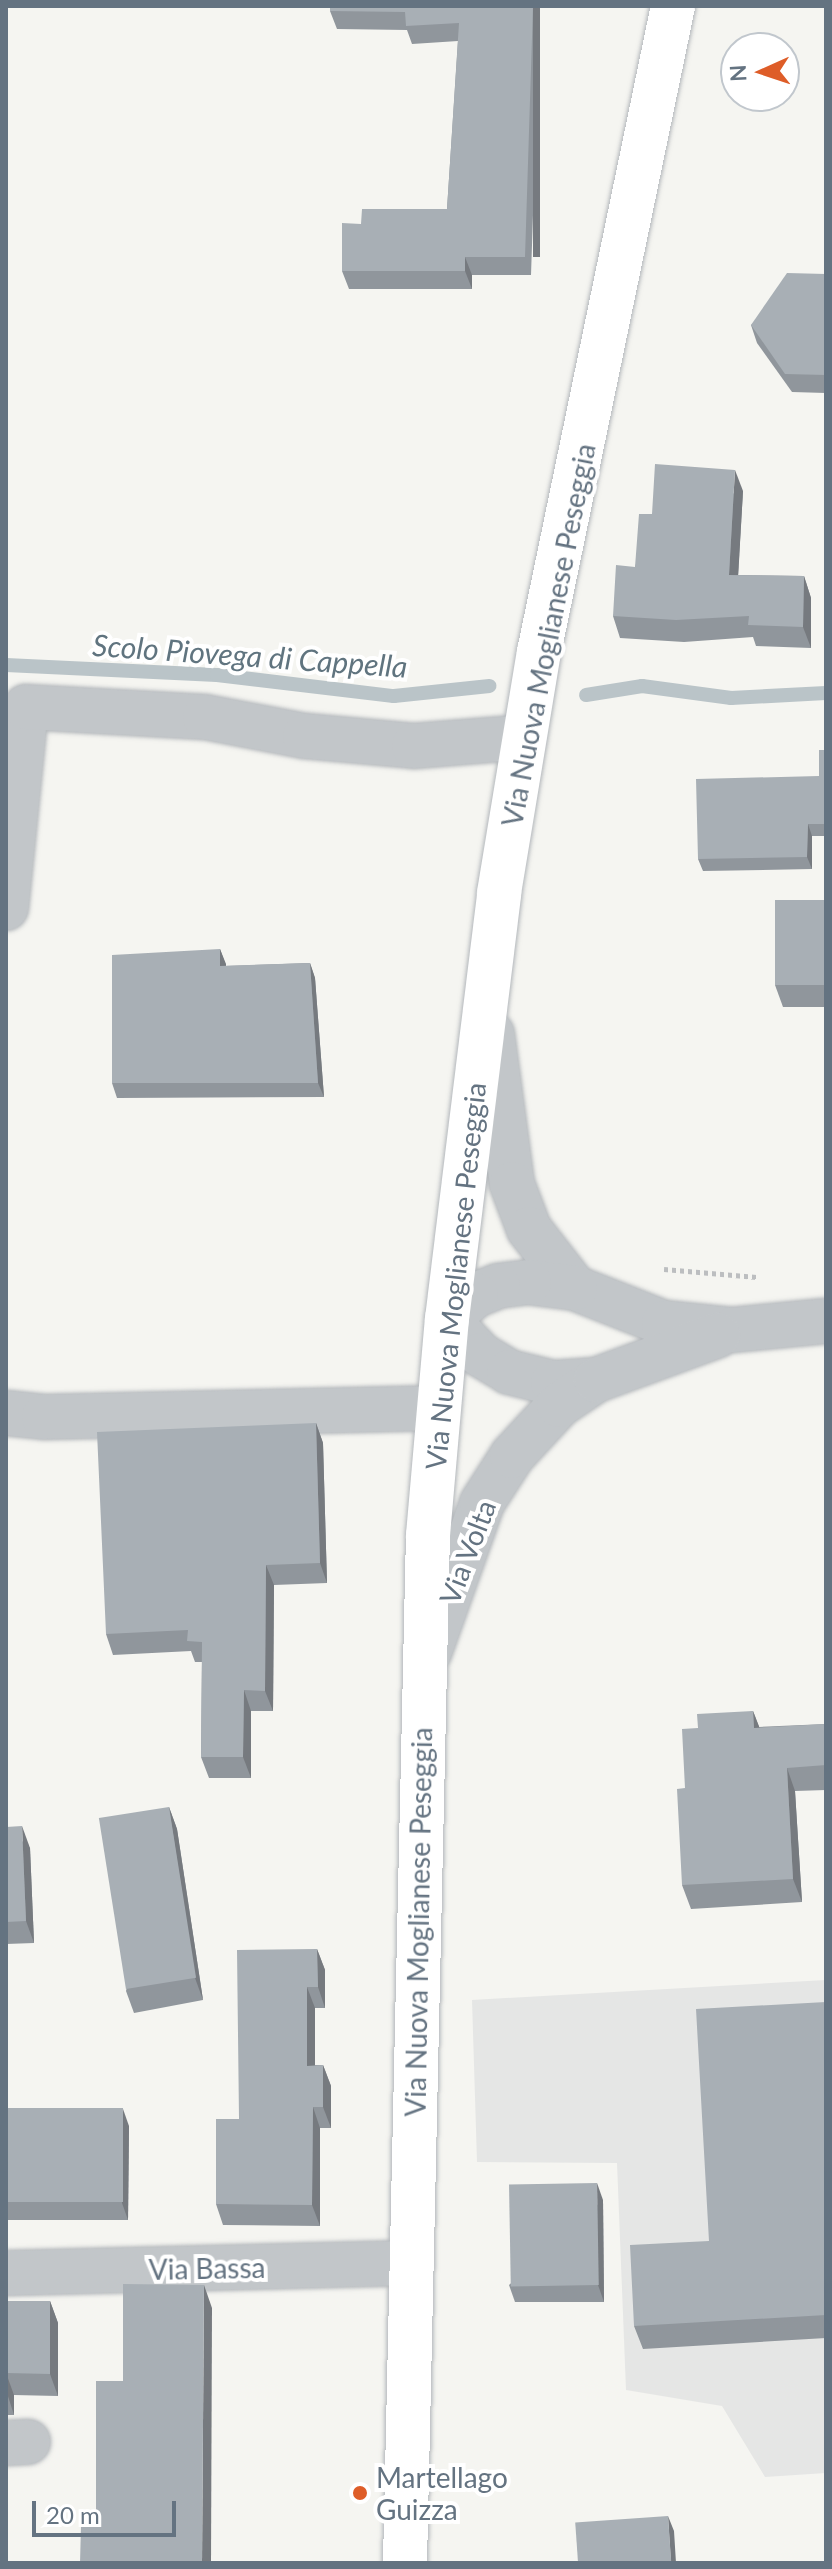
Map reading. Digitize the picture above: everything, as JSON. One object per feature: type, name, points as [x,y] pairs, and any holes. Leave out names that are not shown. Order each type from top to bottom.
[{"type":"main road","name":"Via Nuova Moglianese Peseggia","points":[[405,2563],[424,1668],[447,1319],[487,987],[525,737],[673,6]]},
{"type":"street","points":[[6,908],[26,707],[205,717],[305,736],[414,746],[525,737]]},
{"type":"street","points":[[487,987],[498,1104],[512,1184],[529,1229],[575,1288]]},
{"type":"street","name":"Via Volta","points":[[596,1380],[553,1383],[509,1372],[481,1355],[447,1319],[476,1295],[498,1286],[529,1282],[575,1288],[664,1323],[732,1330],[826,1321]]},
{"type":"street","name":"Via Volta","points":[[424,1668],[482,1503],[512,1456],[559,1405],[596,1380],[732,1330]]},
{"type":"street","points":[[6,1413],[44,1417],[439,1408]]},
{"type":"street","name":"Via Bassa","points":[[6,2273],[409,2263]]},
{"type":"path","points":[[649,1265],[767,1278]]},
{"type":"shaded area","points":[[826,1980],[826,2473],[765,2477],[722,2406],[626,2390],[617,2163],[477,2162],[472,2000]]},
{"type":"building","points":[[330,6],[533,6],[525,257],[465,257],[465,271],[342,271],[342,223],[361,224],[362,209],[447,209],[459,23],[406,26],[405,12],[330,11]]},
{"type":"building","points":[[787,273],[826,274],[826,375],[785,374],[751,325]]},
{"type":"building","points":[[655,464],[735,470],[729,575],[804,576],[803,627],[748,625],[749,616],[676,620],[613,616],[616,565],[635,567],[639,514],[652,514]]},
{"type":"building","points":[[819,750],[826,750],[826,824],[808,824],[807,857],[698,859],[696,779],[819,776]]},
{"type":"building","points":[[775,900],[826,900],[826,985],[775,985]]},
{"type":"building","points":[[220,949],[220,966],[310,963],[318,1083],[112,1083],[112,955]]},
{"type":"building","points":[[316,1423],[320,1563],[266,1565],[265,1691],[244,1690],[243,1757],[201,1757],[202,1642],[187,1641],[188,1630],[106,1634],[97,1432]]},
{"type":"building","points":[[753,1711],[754,1728],[826,1724],[826,1765],[787,1768],[793,1879],[682,1885],[677,1789],[685,1788],[682,1729],[698,1728],[697,1714]]},
{"type":"building","points":[[169,1807],[196,1978],[126,1989],[99,1818]]},
{"type":"building","points":[[22,1826],[26,1921],[6,1922],[6,1827]]},
{"type":"building","points":[[317,1949],[318,1987],[307,1987],[307,2066],[323,2065],[323,2107],[313,2107],[312,2205],[216,2204],[216,2119],[239,2119],[237,1950]]},
{"type":"building","points":[[826,2002],[826,2315],[634,2326],[630,2245],[709,2241],[696,2009]]},
{"type":"building","points":[[6,2108],[123,2108],[123,2202],[6,2202]]},
{"type":"building","points":[[597,2183],[599,2285],[511,2287],[509,2185]]},
{"type":"building","points":[[123,2284],[204,2285],[202,2563],[80,2563],[81,2526],[96,2527],[96,2381],[123,2381]]},
{"type":"building","points":[[6,2301],[50,2301],[50,2374],[6,2373]]},
{"type":"building","points":[[668,2516],[671,2563],[578,2563],[575,2522]]},
{"type":"waterway","name":"Scolo Piovega di Cappella","points":[[6,665],[217,675],[394,696],[489,686]]},
{"type":"waterway","name":"Scolo Piovega di Cappella","points":[[586,695],[642,686],[731,698],[826,693]]},
{"type":"place","name":"Martellago Guizza","points":[[360,2493]]}]
